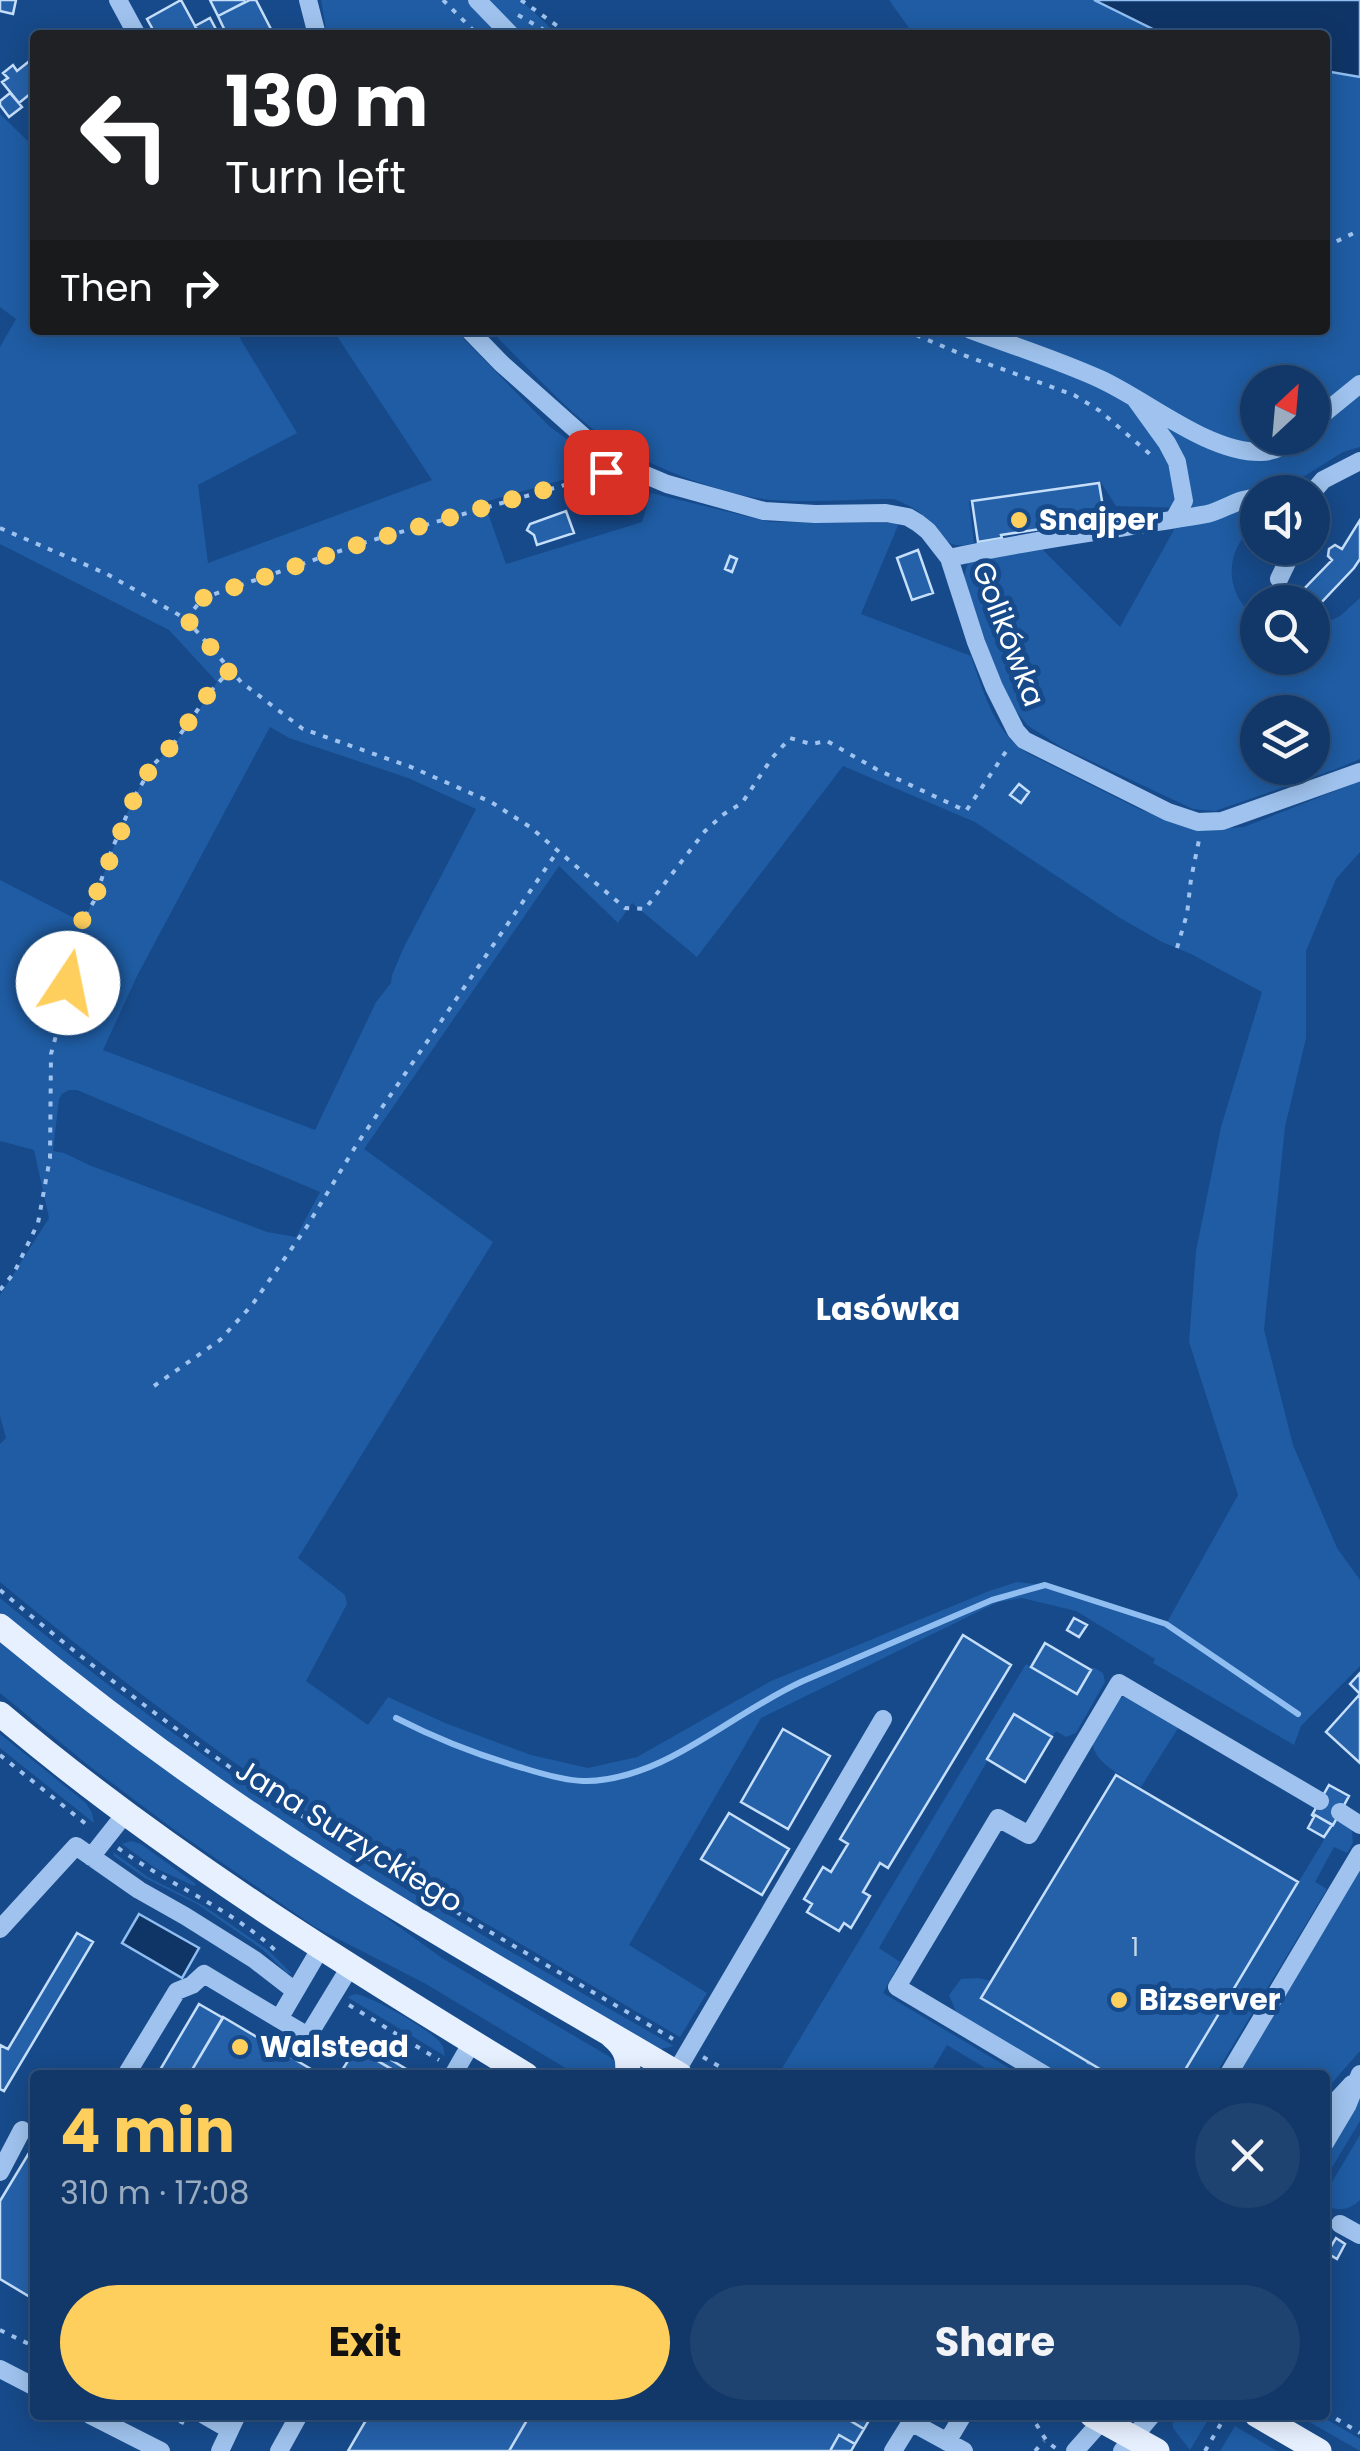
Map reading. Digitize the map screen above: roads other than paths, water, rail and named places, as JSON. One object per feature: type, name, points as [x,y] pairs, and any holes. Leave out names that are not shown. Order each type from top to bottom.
[{"type":"main road","name":"Jana Surzyckiego","points":[[0,1626],[140,1736],[273,1830],[671,2070]]},
{"type":"main road","points":[[0,1714],[125,1814],[207,1872],[320,1949],[518,2070]]},
{"type":"main road","points":[[607,2032],[625,2050],[627,2070]]},
{"type":"main road","points":[[1104,2420],[1128,2444],[1157,2451]]},
{"type":"main road","points":[[1266,2420],[1320,2451]]},
{"type":"street","points":[[118,0],[134,30]]},
{"type":"street","points":[[308,0],[315,30]]},
{"type":"street","points":[[477,0],[506,30]]},
{"type":"street","name":"Golikówka","points":[[475,335],[593,445],[622,465],[667,484],[764,511],[886,513],[908,517],[928,532],[949,558],[976,642],[1016,731],[1024,740],[1168,812],[1198,822],[1222,821],[1360,772]]},
{"type":"street","points":[[984,335],[1075,368],[1132,395],[1202,436],[1240,449]]},
{"type":"street","points":[[1330,408],[1360,384]]},
{"type":"street","points":[[1132,395],[1177,462],[1184,501],[1174,519]]},
{"type":"street","points":[[1330,476],[1360,460]]},
{"type":"street","points":[[949,558],[1012,544],[1214,512],[1240,501]]},
{"type":"street","points":[[1280,580],[1287,565]]},
{"type":"street","points":[[1037,2070],[896,1987],[998,1818],[1029,1835],[1119,1683],[1320,1801]]},
{"type":"street","points":[[680,2070],[884,1719]]},
{"type":"street","points":[[1340,1812],[1360,1825]]},
{"type":"street","points":[[91,1857],[125,1814]]},
{"type":"street","points":[[0,1929],[76,1846],[138,1890],[255,1960],[295,1991]]},
{"type":"street","points":[[1231,2070],[1360,1853]]},
{"type":"street","points":[[278,2019],[320,1949]]},
{"type":"street","points":[[129,2070],[177,1991],[192,1986],[204,1974],[308,2036],[350,1967]]},
{"type":"street","points":[[448,2068],[472,2042]]},
{"type":"street","points":[[1330,2107],[1358,2077]]},
{"type":"street","points":[[1330,2135],[1358,2077]]},
{"type":"street","points":[[0,2172],[22,2130]]},
{"type":"street","points":[[0,2369],[30,2384]]},
{"type":"street","points":[[100,2420],[161,2451]]},
{"type":"street","points":[[279,2451],[296,2420]]},
{"type":"street","points":[[947,2442],[960,2420]]},
{"type":"street","points":[[1075,2451],[1099,2420]]},
{"type":"street","points":[[1128,2444],[1148,2420]]},
{"type":"street","points":[[893,2451],[911,2422],[964,2451]]},
{"type":"street","points":[[220,2451],[234,2423]]},
{"type":"waterway","points":[[396,1718],[458,1746],[545,1774],[583,1781],[617,1777],[671,1757],[803,1681],[992,1600],[1045,1585],[1166,1624],[1298,1714]]},
{"type":"place","name":"Snajper","points":[[1019,520]]},
{"type":"place","name":"Bizserver","points":[[1119,2000]]},
{"type":"place","name":"Walstead","points":[[240,2047]]},
{"type":"district","name":"Lasówka","points":[[888,1309]]}]
